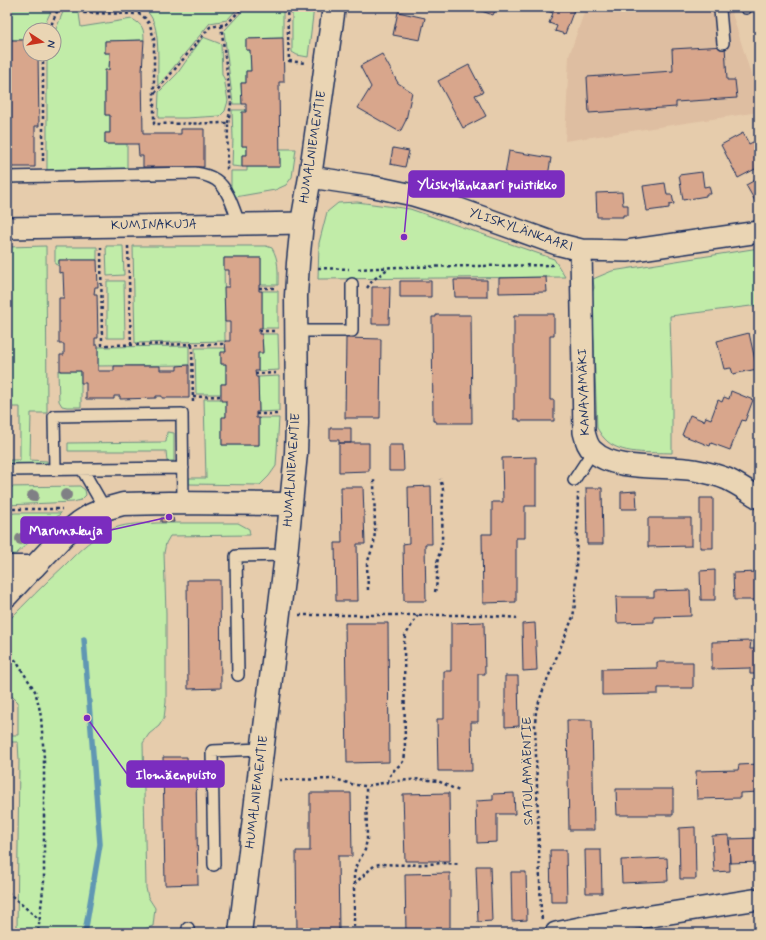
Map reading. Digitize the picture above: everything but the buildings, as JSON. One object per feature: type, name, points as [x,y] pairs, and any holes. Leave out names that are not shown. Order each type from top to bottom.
[{"type":"street","name":"HUMALNIEMENTIE","points":[[240,933],[292,504],[296,453],[289,331],[296,296],[302,223],[310,178],[334,7]]},
{"type":"street","name":"YLISKYLÄNKAARI","points":[[310,178],[370,186],[413,195],[459,209],[557,244],[581,257],[627,252],[759,232]]},
{"type":"street","name":"KUMINAKUJA","points":[[7,228],[302,223]]},
{"type":"street","name":"KANAVAMÄKI","points":[[581,257],[584,432],[586,442],[593,451],[603,458],[614,462],[634,466],[694,470],[728,480],[759,498]]},
{"type":"street","points":[[7,596],[65,534],[80,522],[98,512],[123,504],[292,504]]},
{"type":"street","points":[[7,567],[34,567]]},
{"type":"street","points":[[549,929],[594,925],[759,899]]},
{"type":"lane","points":[[717,7],[720,10],[723,43]]},
{"type":"lane","points":[[7,177],[195,173],[206,175],[216,179],[223,185],[239,223]]},
{"type":"lane","points":[[289,331],[352,331],[352,284]]},
{"type":"lane","points":[[55,469],[54,416],[182,414],[183,504]]},
{"type":"lane","points":[[577,476],[593,451]]},
{"type":"lane","points":[[7,470],[183,468]]},
{"type":"lane","points":[[82,469],[98,512]]},
{"type":"lane","points":[[238,675],[236,556],[286,555]]},
{"type":"lane","points":[[214,866],[212,750],[262,749]]},
{"type":"path","points":[[52,22],[59,7]]},
{"type":"path","points":[[84,7],[84,13],[139,14],[145,18],[150,25],[154,39],[154,124],[228,123]]},
{"type":"path","points":[[139,14],[140,7]]},
{"type":"path","points":[[154,94],[210,27],[227,24],[243,7]]},
{"type":"path","points":[[287,7],[289,61],[311,64]]},
{"type":"path","points":[[221,25],[231,104],[228,123],[226,192]]},
{"type":"path","points":[[43,62],[43,176]]},
{"type":"path","points":[[101,242],[102,345],[225,344]]},
{"type":"path","points":[[128,242],[131,345]]},
{"type":"path","points":[[298,271],[313,268],[368,269],[581,257]]},
{"type":"path","points":[[351,299],[368,287],[373,280],[389,268]]},
{"type":"path","points":[[259,288],[282,288]]},
{"type":"path","points":[[259,331],[289,331]]},
{"type":"path","points":[[182,414],[193,414],[192,345]]},
{"type":"path","points":[[256,374],[282,373]]},
{"type":"path","points":[[193,397],[221,396]]},
{"type":"path","points":[[256,414],[282,414]]},
{"type":"path","name":"SATULAMÄENTIE","points":[[549,929],[541,913],[535,724],[536,711],[543,690],[573,617],[575,604],[577,476]]},
{"type":"path","points":[[435,592],[437,582],[437,563],[442,543],[443,489],[440,479]]},
{"type":"path","points":[[368,590],[367,564],[375,536],[374,480]]},
{"type":"path","points":[[7,509],[74,509],[98,512]]},
{"type":"path","points":[[298,615],[482,615],[517,618]]},
{"type":"path","points":[[388,782],[389,777],[404,760],[404,643],[406,636],[418,615]]},
{"type":"path","points":[[7,650],[16,661],[35,691],[41,718],[44,758],[44,881],[38,933]]},
{"type":"path","points":[[272,780],[335,779],[355,785],[366,786],[388,782],[420,780],[438,781],[459,791]]},
{"type":"path","points":[[354,933],[354,876],[356,866],[365,850],[367,840],[366,786]]},
{"type":"path","points":[[354,884],[375,866],[380,864],[460,864]]},
{"type":"path","points":[[7,892],[40,920]]},
{"type":"shaded area","points":[[586,7],[730,7],[759,100],[759,112],[565,141],[569,56]]},
{"type":"green space","points":[[7,7],[53,7],[46,22],[22,22],[22,40],[7,40]]},
{"type":"green space","points":[[65,7],[78,7],[81,27],[132,19],[141,25],[144,33],[144,40],[105,41],[105,53],[110,53],[109,70],[105,71],[105,115],[110,115],[110,133],[105,133],[105,144],[127,144],[127,171],[47,171],[47,62],[62,62],[62,22],[59,22]]},
{"type":"green space","points":[[143,7],[239,7],[227,20],[210,23],[158,86],[158,49],[156,30],[150,15]]},
{"type":"green space","points":[[246,7],[283,7],[283,38],[246,39],[246,50],[250,50],[251,71],[246,71],[246,83],[241,83],[242,104],[233,104],[224,31]]},
{"type":"green space","points":[[292,7],[314,7],[308,57],[297,55],[292,52]]},
{"type":"green space","points":[[203,37],[221,44],[222,75],[224,78],[228,101],[225,111],[220,116],[158,118],[159,92],[177,74]]},
{"type":"green space","points":[[232,110],[246,110],[246,112],[242,113],[242,146],[247,146],[247,155],[242,155],[242,167],[232,166]]},
{"type":"green space","points":[[280,149],[296,149],[292,177],[286,185],[275,190],[235,197],[231,190],[231,171],[247,171],[247,167],[280,167]]},
{"type":"green space","points":[[357,202],[410,209],[554,259],[565,277],[318,279],[319,243],[327,212],[338,203]]},
{"type":"green space","points":[[46,246],[47,413],[31,413],[30,460],[47,461],[47,468],[10,468],[10,460],[20,460],[20,407],[7,407],[7,247]]},
{"type":"green space","points":[[106,246],[123,246],[124,275],[107,276]]},
{"type":"green space","points":[[133,246],[266,246],[272,248],[276,257],[278,266],[278,285],[261,285],[261,258],[224,258],[225,341],[135,343]]},
{"type":"green space","points":[[55,247],[97,247],[97,260],[59,260],[59,266],[55,264]]},
{"type":"green space","points":[[759,248],[759,305],[670,316],[672,453],[636,452],[618,448],[610,444],[597,428],[592,293],[594,288],[593,279],[612,271]]},
{"type":"green space","points":[[107,281],[124,281],[125,338],[107,338]]},
{"type":"green space","points":[[262,291],[278,291],[278,328],[262,328]]},
{"type":"green space","points":[[262,334],[278,334],[279,370],[258,371],[258,353],[263,352]]},
{"type":"green space","points":[[189,346],[189,365],[98,366],[98,347]]},
{"type":"green space","points":[[195,348],[225,348],[226,352],[221,353],[221,364],[226,364],[226,384],[221,384],[221,394],[196,394]]},
{"type":"green space","points":[[58,371],[81,371],[81,407],[62,406],[59,401]]},
{"type":"green space","points":[[279,376],[279,411],[259,412],[258,377]]},
{"type":"green space","points":[[204,399],[221,399],[226,401],[226,417],[222,418],[222,445],[259,445],[259,418],[279,418],[276,466],[260,485],[189,484],[189,478],[206,478]]},
{"type":"green space","points":[[167,432],[174,433],[174,461],[167,461],[166,451],[68,451],[68,443],[166,442]]},
{"type":"green space","points":[[80,486],[85,490],[86,495],[81,500],[73,502],[7,505],[7,487]]},
{"type":"green space","points":[[61,513],[16,554],[7,555],[7,514]]},
{"type":"green space","points":[[157,523],[238,523],[249,529],[250,535],[170,536],[166,543],[164,553],[166,702],[164,718],[159,726],[149,734],[143,743],[146,888],[148,897],[155,908],[153,926],[137,933],[7,933],[7,930],[17,930],[19,760],[18,742],[7,742],[7,735],[18,735],[18,702],[7,691],[7,622],[75,555],[100,535],[120,526]]},
{"type":"waterway","points":[[84,639],[100,844],[85,933]]},
{"type":"place","name":"Yliskylänkaari puistikko","points":[[404,237]]},
{"type":"place","name":"Marunakuja","points":[[169,517]]},
{"type":"place","name":"Ilomäenpuisto","points":[[87,718]]}]
